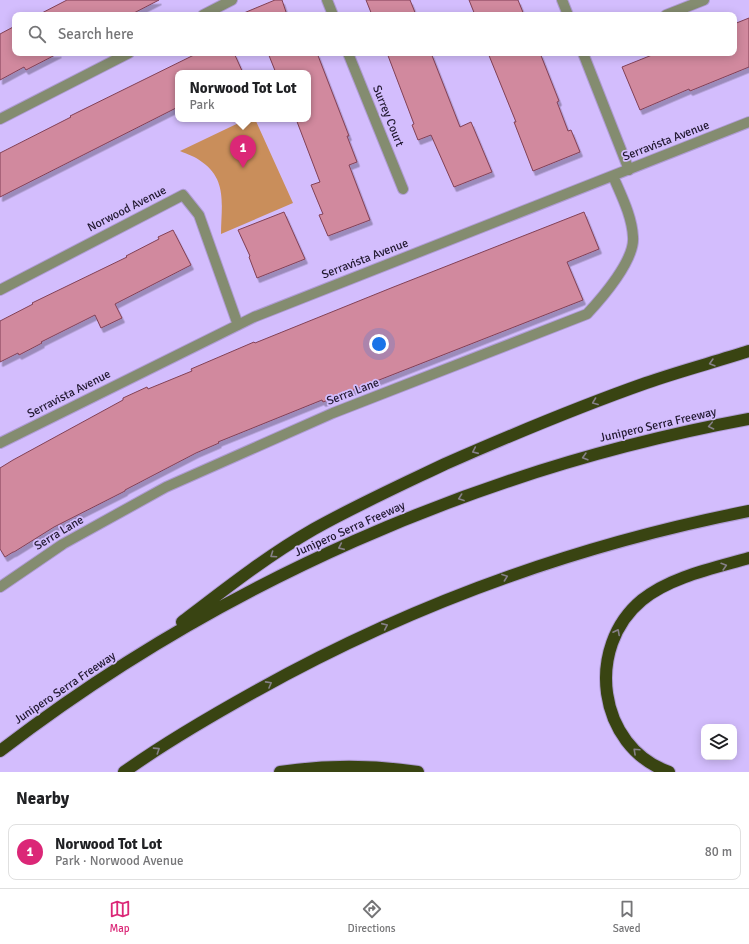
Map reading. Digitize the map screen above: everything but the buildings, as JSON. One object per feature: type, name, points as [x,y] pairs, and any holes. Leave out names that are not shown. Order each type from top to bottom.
[{"type":"highway","points":[[134,658],[240,578],[314,530],[350,509],[455,460],[530,428],[646,383],[749,352]]},
{"type":"highway","name":"Junipero Serra Freeway","points":[[0,751],[67,702],[134,658],[203,617],[273,580],[346,545],[427,510],[569,462],[656,438],[749,419]]},
{"type":"highway","points":[[124,772],[190,729],[265,686],[336,648],[410,615],[496,580],[598,547],[677,526],[749,511]]},
{"type":"highway","points":[[669,772],[639,754],[627,742],[611,714],[607,697],[606,678],[608,658],[612,642],[620,626],[631,611],[651,593],[662,586],[686,577],[749,558]]},
{"type":"highway","points":[[280,772],[310,768],[347,766],[385,768],[418,772]]},
{"type":"street","points":[[208,12],[232,0]]},
{"type":"street","points":[[327,0],[332,12]]},
{"type":"street","points":[[562,0],[567,12]]},
{"type":"street","points":[[674,12],[704,0]]},
{"type":"street","points":[[0,120],[123,56]]},
{"type":"street","name":"Surrey Court","points":[[349,56],[402,189]]},
{"type":"street","points":[[584,56],[629,170]]},
{"type":"street","name":"Serravista Avenue","points":[[0,443],[262,314],[749,122]]},
{"type":"street","name":"Serra Lane","points":[[0,587],[63,544],[166,487],[332,413],[587,314],[606,294],[630,256],[633,238],[628,213],[613,176]]},
{"type":"street","name":"Norwood Avenue","points":[[0,290],[183,195],[199,214],[238,325]]},
{"type":"shaded area","points":[[241,122],[256,122],[293,203],[221,234],[222,204],[216,177],[200,160],[180,151]]},
{"type":"place","name":"Norwood Tot Lot","points":[[243,168]]}]
